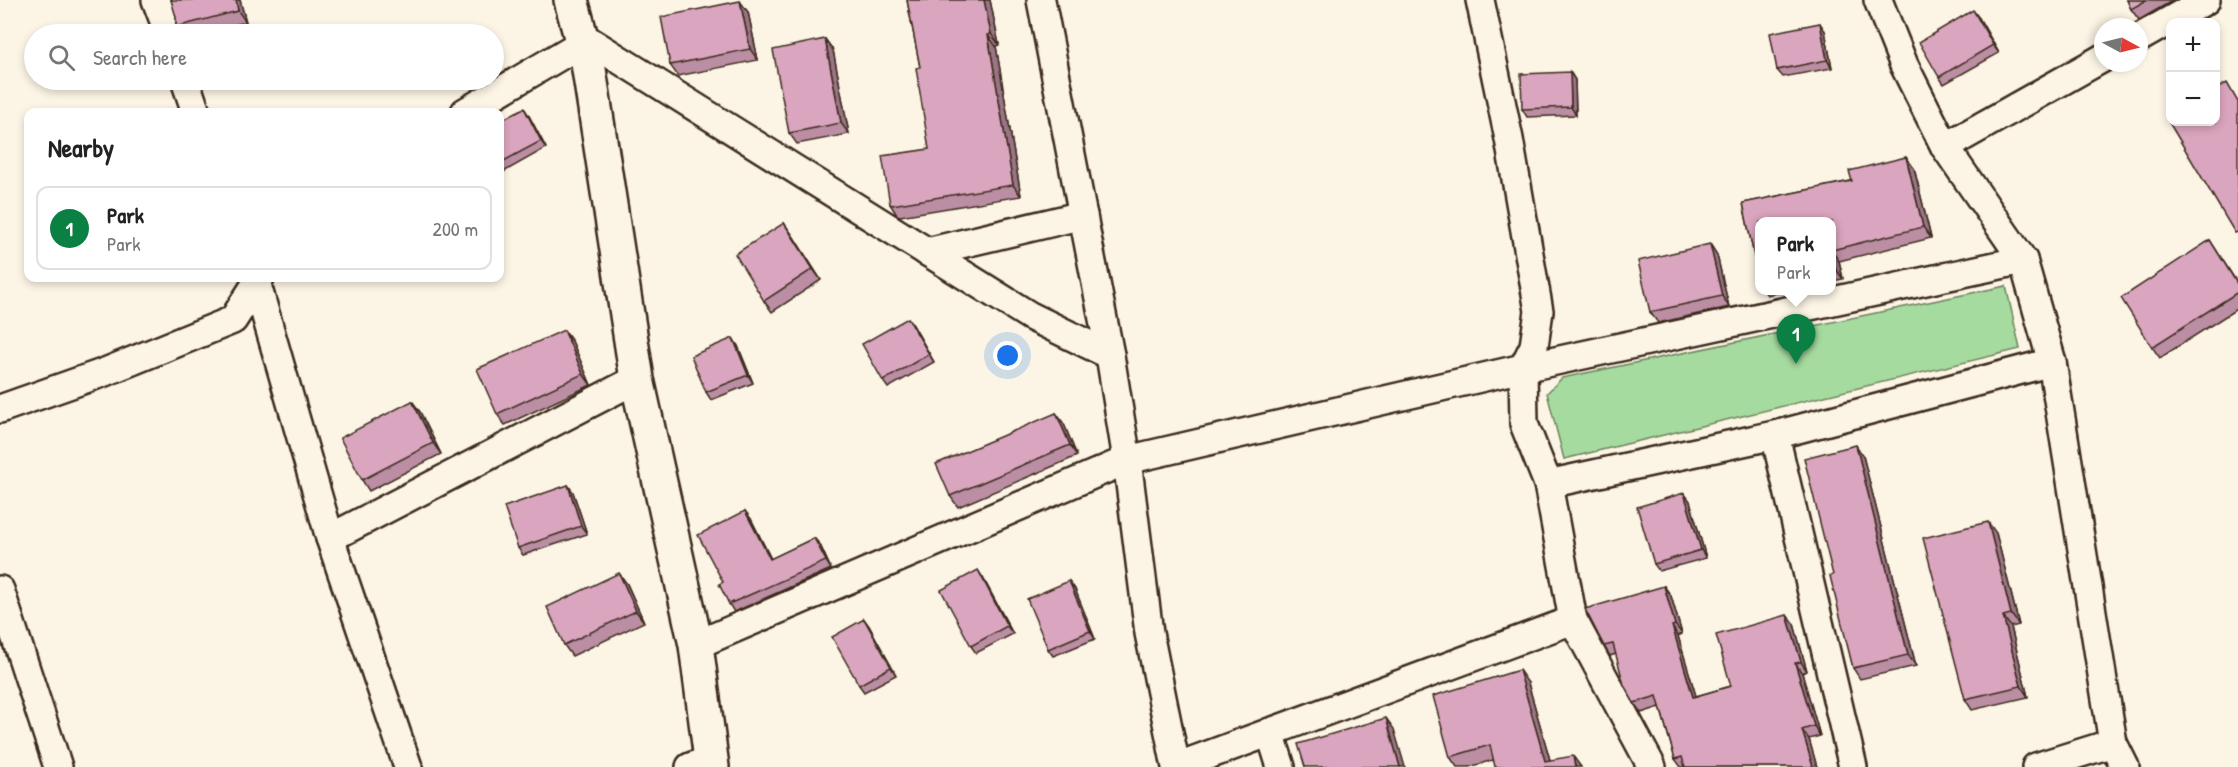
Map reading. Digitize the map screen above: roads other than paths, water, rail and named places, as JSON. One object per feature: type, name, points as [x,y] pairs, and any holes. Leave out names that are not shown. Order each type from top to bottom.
[{"type":"street","points":[[156,0],[165,24]]},
{"type":"street","points":[[571,0],[588,63],[637,379],[696,645],[704,764]]},
{"type":"street","points":[[1041,0],[1110,355],[1127,460],[1149,633],[1176,767],[1573,620]]},
{"type":"street","points":[[1480,0],[1509,140],[1539,311],[1534,346],[1523,368],[1524,424],[1548,484],[1573,620],[1652,767]]},
{"type":"street","points":[[1878,0],[1904,66],[1945,147],[2023,260],[2052,362],[2113,743],[2125,767]]},
{"type":"street","points":[[2148,33],[2206,0]]},
{"type":"street","points":[[504,87],[581,39]]},
{"type":"street","points":[[581,39],[1030,316],[1110,355]]},
{"type":"street","points":[[1945,147],[2094,63]]},
{"type":"street","points":[[188,90],[195,108]]},
{"type":"street","points":[[471,108],[500,90]]},
{"type":"street","points":[[927,252],[1083,215]]},
{"type":"street","points":[[696,645],[1127,460],[1523,368],[2023,260]]},
{"type":"street","points":[[0,409],[105,372],[233,320],[256,282]]},
{"type":"street","points":[[259,282],[330,537],[408,767]]},
{"type":"street","points":[[1548,484],[1775,435],[2052,362]]},
{"type":"street","points":[[330,537],[637,379]]},
{"type":"street","points":[[1775,435],[1853,767]]},
{"type":"street","points":[[0,590],[58,767]]},
{"type":"street","points":[[1270,732],[1281,767]]},
{"type":"street","points":[[2036,767],[2113,743]]},
{"type":"place","name":"Park","points":[[1796,364]]}]
